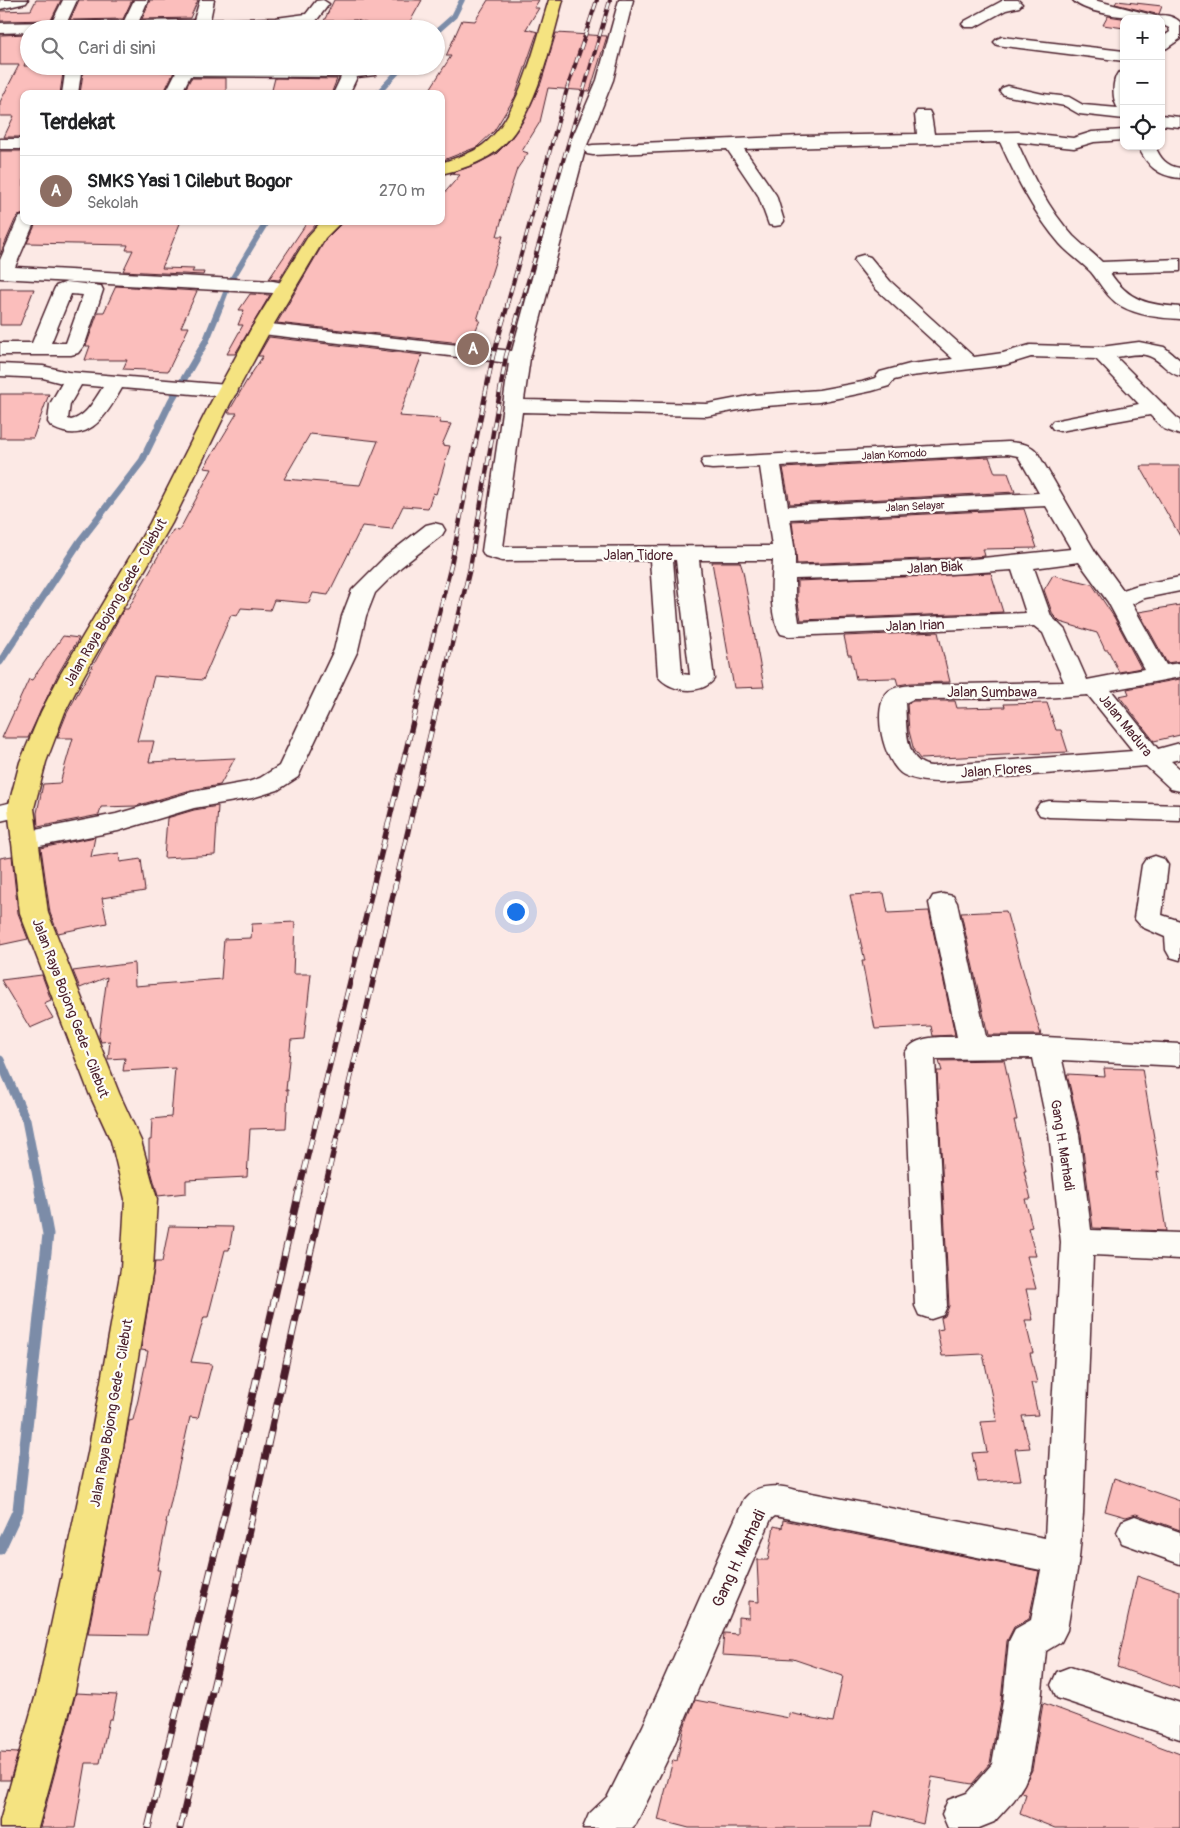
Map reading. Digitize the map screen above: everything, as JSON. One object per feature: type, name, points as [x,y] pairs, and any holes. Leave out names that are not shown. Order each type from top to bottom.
[{"type":"main road","points":[[445,167],[491,148],[503,136],[530,86],[556,0]]},
{"type":"main road","name":"Jalan Raya Bojong Gede - Cilebut","points":[[18,1828],[56,1691],[104,1454],[137,1269],[141,1198],[126,1141],[104,1093],[34,913],[24,840],[10,810],[33,762],[53,712],[72,674],[161,523],[222,391],[260,329],[270,289],[329,225]]},
{"type":"street","points":[[0,4],[21,0]]},
{"type":"street","points":[[60,20],[70,0]]},
{"type":"street","points":[[132,20],[141,0]]},
{"type":"street","points":[[202,20],[208,0]]},
{"type":"street","points":[[626,0],[605,80],[576,150],[520,358],[513,406],[707,410],[754,400],[819,396],[865,387],[882,382],[888,376],[910,370],[1005,359],[1030,350],[1101,353],[1139,348],[1157,351],[1177,365]]},
{"type":"street","points":[[970,24],[1002,6],[1014,4],[1009,0]]},
{"type":"street","points":[[1080,0],[1134,15]]},
{"type":"street","points":[[302,20],[311,18],[321,4]]},
{"type":"street","points":[[275,20],[281,8]]},
{"type":"street","points":[[1165,16],[1177,27],[1178,33],[1165,42]]},
{"type":"street","points":[[0,28],[20,28]]},
{"type":"street","points":[[0,33],[20,32]]},
{"type":"street","points":[[1002,42],[1120,56]]},
{"type":"street","points":[[71,90],[73,75]]},
{"type":"street","points":[[175,90],[182,75]]},
{"type":"street","points":[[344,90],[350,75]]},
{"type":"street","points":[[1008,91],[1043,99],[1069,102],[1079,109],[1120,114]]},
{"type":"street","points":[[923,115],[926,138]]},
{"type":"street","points":[[1165,120],[1180,122]]},
{"type":"street","points":[[593,150],[926,138],[1006,137],[1074,143],[1092,137],[1120,135]]},
{"type":"street","points":[[1006,137],[1022,175],[1044,210],[1067,240],[1097,268],[1121,297],[1137,306],[1157,325]]},
{"type":"street","points":[[0,144],[20,144]]},
{"type":"street","points":[[732,144],[767,195],[775,221]]},
{"type":"street","points":[[1148,150],[1154,163],[1165,172],[1180,173]]},
{"type":"street","points":[[24,225],[2,272],[270,289]]},
{"type":"street","points":[[863,261],[890,292],[969,363]]},
{"type":"street","points":[[1097,268],[1180,265]]},
{"type":"street","points":[[1139,348],[1143,344],[1146,334],[1157,325],[1180,313]]},
{"type":"street","points":[[260,329],[520,358]]},
{"type":"street","points":[[0,349],[39,349]]},
{"type":"street","points":[[1101,353],[1171,425],[1180,429]]},
{"type":"street","points":[[0,370],[43,372],[71,378],[222,391]]},
{"type":"street","points":[[71,378],[57,415],[58,422],[66,428],[76,427],[87,421],[102,406],[117,381]]},
{"type":"street","points":[[0,383],[49,383],[71,378]]},
{"type":"street","name":"Jalan Tidore","points":[[513,406],[492,548],[494,552],[502,554],[687,554],[784,564]]},
{"type":"street","points":[[1060,425],[1154,408]]},
{"type":"street","name":"Jalan Komodo","points":[[712,464],[1018,449],[1026,452],[1053,499]]},
{"type":"street","points":[[770,460],[784,564]]},
{"type":"street","points":[[1053,499],[1085,554],[1170,672]]},
{"type":"street","name":"Jalan Selayar","points":[[778,512],[1053,499]]},
{"type":"street","points":[[24,840],[118,822],[192,800],[252,790],[269,784],[289,771],[346,650],[354,616],[364,590],[393,562],[434,530]]},
{"type":"street","points":[[660,554],[670,676],[673,680],[695,682],[702,679],[702,669],[687,554]]},
{"type":"street","name":"Jalan Biak","points":[[784,564],[1021,562],[1085,554]]},
{"type":"street","points":[[1021,562],[1040,619]]},
{"type":"street","name":"Jalan Irian","points":[[784,564],[783,597],[789,629],[1040,619]]},
{"type":"street","points":[[1119,601],[1138,592],[1180,584]]},
{"type":"street","name":"Jalan Madura","points":[[1040,619],[1053,630],[1087,688],[1152,758],[1180,783]]},
{"type":"street","name":"Jalan Sumbawa","points":[[893,703],[898,696],[911,692],[1043,691],[1087,688],[1170,672]]},
{"type":"street","name":"Jalan Flores","points":[[893,703],[899,754],[907,766],[922,773],[942,774],[1152,758],[1180,751]]},
{"type":"street","points":[[1049,809],[1180,813]]},
{"type":"street","points":[[1155,865],[1148,918],[1152,922],[1175,928],[1179,934],[1180,950]]},
{"type":"street","points":[[943,903],[974,1047]]},
{"type":"street","points":[[931,1306],[920,1053],[932,1048],[974,1047],[1045,1048],[1180,1055]]},
{"type":"street","name":"Gang H. Marhadi","points":[[962,1814],[980,1808],[1010,1770],[1022,1702],[1028,1641],[1048,1630],[1061,1558],[1065,1514],[1077,1242],[1064,1134],[1045,1048]]},
{"type":"street","points":[[1077,1242],[1180,1246]]},
{"type":"street","name":"Gang H. Marhadi","points":[[603,1828],[622,1810],[657,1739],[758,1508],[768,1501],[782,1501],[796,1506],[1061,1558]]},
{"type":"street","points":[[1135,1532],[1180,1548]]},
{"type":"street","points":[[1070,1685],[1180,1721]]},
{"type":"building","points":[[36,0],[61,0],[51,20],[0,21],[0,11],[31,10]]},
{"type":"building","points":[[79,0],[132,0],[123,19],[70,20]]},
{"type":"building","points":[[150,0],[198,0],[190,18],[142,19]]},
{"type":"building","points":[[334,0],[422,0],[411,20],[324,20]]},
{"type":"building","points":[[488,0],[539,0],[534,8],[539,8],[526,29],[538,32],[515,97],[494,131],[477,147],[445,159],[445,90],[430,90],[439,75],[445,75],[445,66],[451,56],[446,56],[462,20],[475,21]]},
{"type":"building","points":[[1117,1],[1162,6],[1159,14],[1156,14],[1115,4]]},
{"type":"building","points":[[1108,16],[1120,18],[1120,27],[1103,25]]},
{"type":"building","points":[[556,33],[607,36],[590,91],[548,88],[540,122],[522,151],[528,153],[517,169],[508,197],[497,236],[503,236],[477,320],[480,320],[470,344],[277,323],[326,239],[340,225],[445,225],[445,192],[460,175],[450,174],[477,164],[496,154],[510,140],[522,123],[541,83]]},
{"type":"building","points":[[20,34],[20,75],[63,75],[61,90],[20,90],[20,137],[4,137],[14,116],[0,116],[0,102],[19,65],[0,65],[0,35]]},
{"type":"building","points":[[83,75],[172,75],[165,90],[81,90]]},
{"type":"building","points":[[191,78],[226,78],[226,90],[185,90]]},
{"type":"building","points":[[275,78],[337,79],[333,90],[272,90]]},
{"type":"building","points":[[0,151],[20,151],[20,215],[15,220],[0,255]]},
{"type":"building","points":[[35,225],[179,225],[162,268],[194,269],[192,272],[204,272],[203,275],[123,271],[133,250],[126,250],[128,245],[27,243]]},
{"type":"building","points":[[305,225],[315,225],[307,234],[279,280],[269,279]]},
{"type":"building","points":[[116,286],[197,291],[181,327],[189,327],[168,371],[123,369],[127,360],[85,360],[90,346],[86,346],[98,312],[104,312]]},
{"type":"building","points":[[0,289],[34,289],[20,325],[0,325]]},
{"type":"building","points":[[250,294],[270,295],[235,354],[227,354],[243,325],[238,325],[244,310],[239,310]]},
{"type":"building","points":[[269,337],[422,355],[399,416],[441,419],[439,423],[451,424],[442,445],[450,446],[436,494],[433,493],[428,508],[403,506],[392,529],[362,526],[328,595],[313,593],[309,603],[274,600],[270,610],[241,608],[237,616],[231,615],[203,680],[154,676],[137,741],[154,741],[149,762],[235,758],[220,785],[191,790],[136,806],[101,807],[99,815],[38,827],[37,813],[43,784],[60,783],[73,738],[57,738],[67,713],[124,609],[128,609],[173,530],[179,531],[212,469],[204,468],[237,413],[228,413],[263,356],[258,356]],"holes":[[[310,434],[378,441],[360,485],[284,479]]]},
{"type":"building","points":[[0,394],[49,394],[33,438],[0,438]]},
{"type":"building","points":[[989,457],[995,473],[1008,473],[1015,492],[790,504],[783,468]]},
{"type":"building","points":[[1140,466],[1180,466],[1180,536]]},
{"type":"building","points":[[1024,509],[1037,548],[983,549],[985,556],[973,557],[797,564],[792,521]]},
{"type":"building","points":[[712,562],[740,562],[764,687],[734,688]]},
{"type":"building","points":[[991,573],[1003,612],[801,620],[797,597],[797,581]]},
{"type":"building","points":[[1053,575],[1092,584],[1114,617],[1141,668],[1119,672],[1097,633],[1060,622],[1053,615],[1044,590]]},
{"type":"building","points":[[1180,605],[1180,661],[1167,663],[1139,612]]},
{"type":"building","points":[[938,632],[950,682],[898,685],[896,678],[856,679],[851,655],[848,655],[844,636]]},
{"type":"building","points":[[63,636],[79,638],[58,674],[28,738],[2,738],[29,679],[32,680]]},
{"type":"building","points":[[1180,679],[1180,735],[1154,741],[1119,696],[1129,694],[1127,689]]},
{"type":"building","points":[[913,701],[955,701],[957,708],[1005,707],[1004,704],[1047,703],[1056,730],[1061,730],[1068,752],[920,759],[914,751],[909,731],[907,704]]},
{"type":"building","points":[[218,806],[215,855],[164,858],[167,818],[194,810]]},
{"type":"building","points":[[95,837],[91,857],[119,853],[120,862],[141,859],[145,891],[102,898],[107,923],[58,933],[50,913],[41,848]]},
{"type":"building","points":[[12,856],[18,913],[28,939],[0,945],[0,858]]},
{"type":"building","points":[[884,893],[888,913],[929,911],[955,1035],[933,1036],[931,1026],[875,1029],[862,961],[865,961],[850,895]]},
{"type":"building","points":[[1006,911],[1041,1035],[988,1035],[961,913]]},
{"type":"building","points":[[295,922],[293,974],[311,974],[304,1039],[291,1040],[286,1090],[288,1090],[286,1128],[250,1129],[247,1177],[186,1180],[186,1193],[158,1196],[149,1163],[149,1140],[151,1140],[152,1119],[171,1117],[175,1068],[123,1071],[125,1058],[108,1059],[110,1041],[101,1042],[99,1036],[107,977],[80,988],[73,971],[134,963],[135,986],[221,979],[224,939],[251,938],[252,924]]},
{"type":"building","points":[[42,975],[51,1000],[44,1003],[53,1018],[30,1028],[1,980]]},
{"type":"building","points":[[1004,1060],[1017,1120],[1014,1120],[1031,1199],[1025,1199],[1032,1227],[1028,1228],[1036,1256],[1027,1256],[1036,1289],[1026,1289],[1033,1320],[1025,1320],[1033,1353],[1030,1353],[1037,1383],[1031,1383],[1038,1415],[1022,1416],[1030,1448],[1015,1449],[1021,1480],[978,1482],[972,1453],[987,1452],[981,1422],[997,1421],[983,1354],[942,1356],[937,1330],[943,1329],[941,1318],[945,1316],[949,1306],[937,1071],[942,1071],[939,1061]]},
{"type":"building","points":[[1104,1068],[1142,1069],[1160,1172],[1157,1171],[1166,1231],[1093,1228],[1081,1134],[1067,1074],[1105,1076]]},
{"type":"building","points":[[169,1226],[233,1227],[229,1250],[225,1250],[208,1317],[204,1317],[191,1362],[212,1364],[198,1418],[190,1417],[166,1523],[157,1570],[160,1570],[147,1635],[88,1634],[129,1421],[133,1420],[148,1351],[141,1350],[155,1262],[162,1262]]},
{"type":"building","points":[[1114,1478],[1180,1501],[1180,1530],[1136,1514],[1126,1517],[1105,1511]]},
{"type":"building","points":[[783,1520],[1039,1571],[1029,1619],[1014,1627],[1007,1641],[1001,1701],[990,1763],[972,1784],[932,1777],[923,1824],[874,1811],[871,1828],[689,1828],[658,1820],[673,1760],[677,1761],[683,1730],[695,1700],[789,1718],[789,1713],[833,1722],[843,1676],[793,1659],[722,1655],[724,1633],[738,1634],[738,1617],[749,1618],[749,1601],[759,1602],[757,1560],[768,1560],[774,1526],[782,1528]]},
{"type":"building","points":[[1137,1576],[1180,1591],[1180,1689],[1117,1667]]},
{"type":"building","points":[[76,1693],[117,1695],[112,1719],[109,1719],[100,1763],[86,1763],[75,1828],[40,1828]]},
{"type":"building","points":[[1043,1703],[1180,1754],[1180,1828],[1055,1828],[1020,1814],[1026,1794],[1020,1793],[1032,1770]]},
{"type":"building","points":[[0,1752],[18,1753],[10,1780],[0,1780]]},
{"type":"waterway","points":[[445,24],[454,16],[462,0]]},
{"type":"waterway","points":[[381,90],[395,75]]},
{"type":"waterway","points":[[221,305],[229,284],[265,225]]},
{"type":"waterway","points":[[0,662],[80,541],[142,461],[171,401],[206,341],[221,304]]},
{"type":"waterway","points":[[0,1060],[26,1120],[40,1192]]},
{"type":"waterway","points":[[0,1549],[18,1510],[48,1234],[40,1191]]},
{"type":"railway","points":[[507,305],[567,89],[597,0]]},
{"type":"railway","points":[[521,305],[610,0]]},
{"type":"railway","points":[[419,694],[451,565],[493,356],[508,304]]},
{"type":"railway","points":[[440,694],[470,568],[506,356],[521,304]]},
{"type":"railway","points":[[299,1192],[420,693]]},
{"type":"railway","points":[[324,1192],[440,693]]},
{"type":"railway","points":[[148,1828],[241,1446],[299,1191]]},
{"type":"railway","points":[[180,1828],[236,1590],[324,1191]]},
{"type":"place","name":"SMKS Yasi 1 Cilebut Bogor","points":[[473,349]]}]
